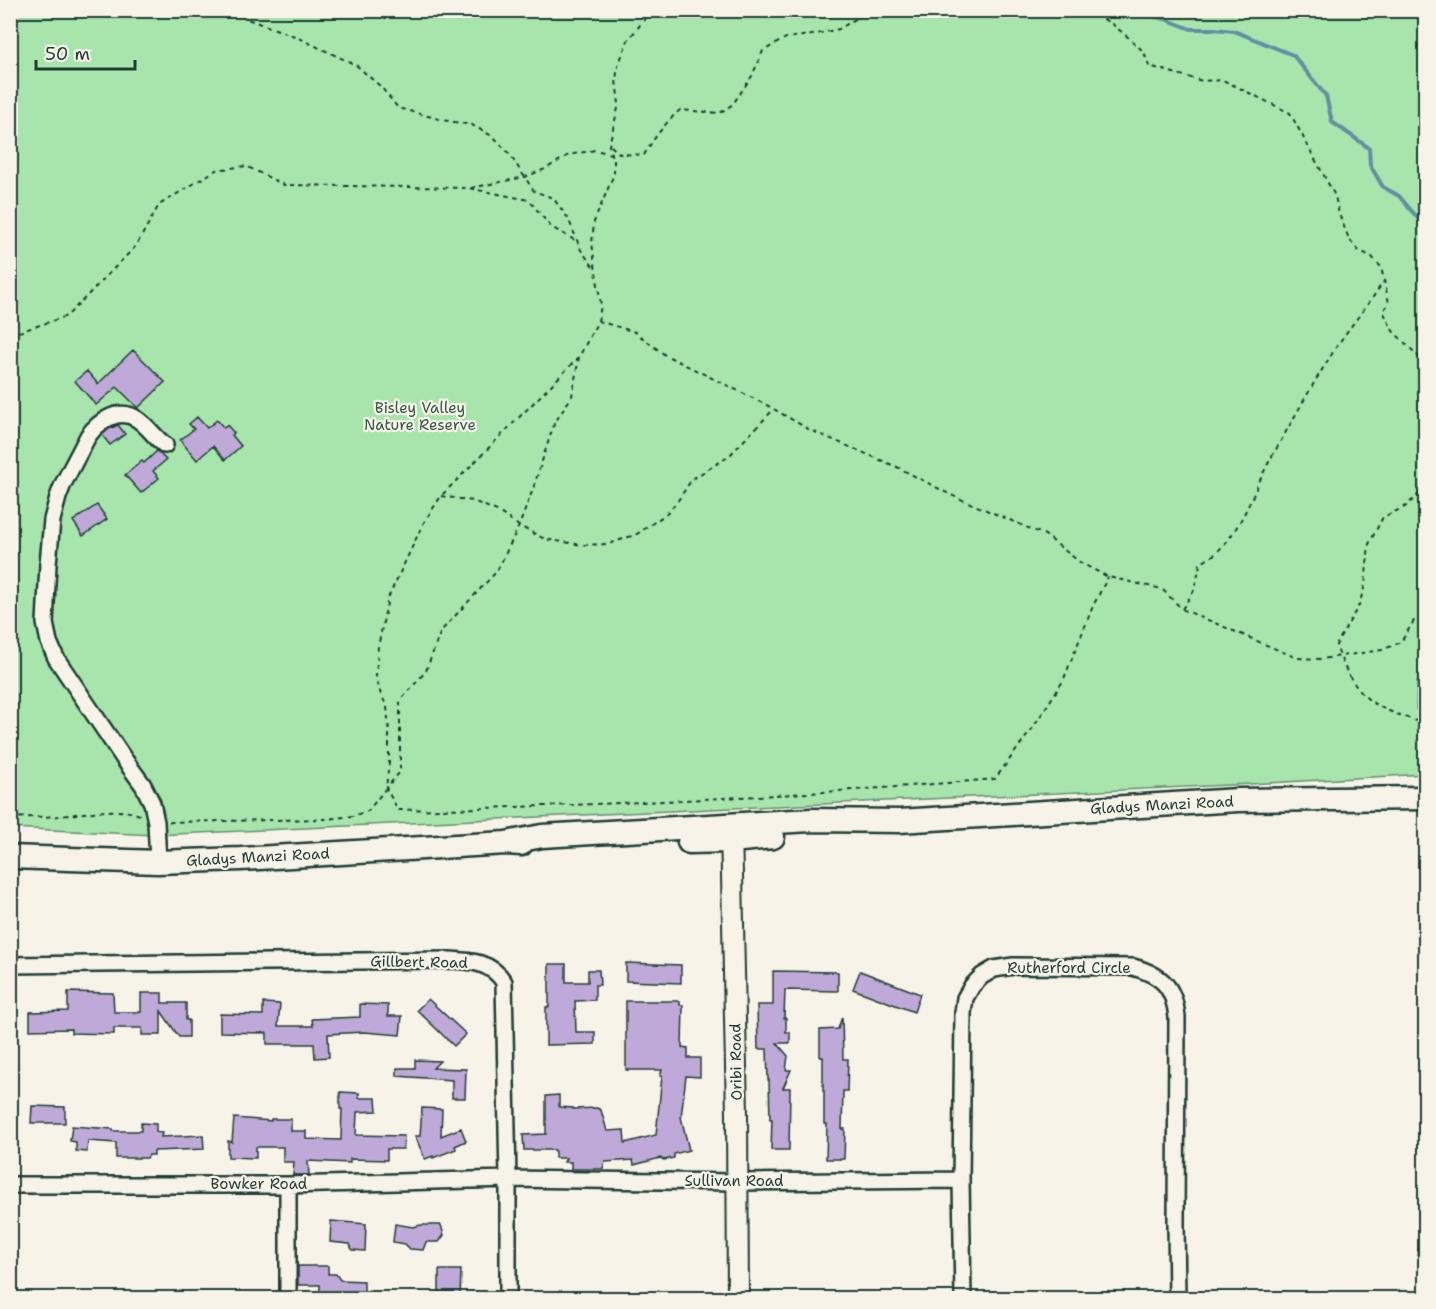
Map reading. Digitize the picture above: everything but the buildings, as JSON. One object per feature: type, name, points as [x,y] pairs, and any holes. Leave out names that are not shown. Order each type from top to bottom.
[{"type":"main road","name":"Gladys Manzi Road","points":[[10,857],[158,862],[241,859],[506,843],[542,836],[731,833],[811,820],[899,821],[1238,800],[1425,798]]},
{"type":"street","points":[[158,862],[156,822],[152,803],[143,785],[56,658],[49,642],[45,623],[52,520],[63,484],[88,436],[114,415],[127,415],[138,419],[165,445]]},
{"type":"street","name":"Oribi Road","points":[[731,833],[738,1299]]},
{"type":"street","name":"Gillbert Road","points":[[10,965],[450,960],[467,961],[489,967],[498,973],[504,982],[508,1299]]},
{"type":"street","name":"Rutherford Circle","points":[[963,1299],[961,1180],[965,998],[982,976],[994,969],[1013,966],[1126,966],[1144,970],[1155,976],[1172,993],[1176,1002],[1177,1017],[1177,1299]]},
{"type":"street","name":"Sullivan Road","points":[[508,1179],[738,1182],[961,1180]]},
{"type":"street","name":"Bowker Road","points":[[10,1185],[288,1185],[508,1179]]},
{"type":"street","points":[[288,1185],[288,1299]]},
{"type":"path","points":[[207,10],[216,14],[235,11],[247,19],[292,35],[356,65],[381,87],[398,108],[443,120],[472,124],[494,137],[510,155],[534,190],[553,198],[568,218],[581,250],[597,272]]},
{"type":"path","points":[[652,10],[628,40],[618,66],[616,80],[619,104],[609,145],[614,160],[614,174],[594,222],[592,243],[602,306],[598,321],[579,357],[441,496],[423,524],[388,598],[378,647],[376,676],[387,707],[389,763],[386,788],[398,810],[696,798],[902,787],[995,779],[1032,729],[1063,681],[1093,606],[1108,577]]},
{"type":"path","points":[[609,145],[620,154],[644,155],[667,121],[680,110],[720,113],[733,104],[752,76],[763,51],[786,38],[839,29],[870,10]]},
{"type":"path","points":[[1088,10],[1112,24],[1129,38],[1144,52],[1149,66],[1202,81],[1223,80],[1290,113],[1335,196],[1348,239],[1358,250],[1371,257],[1381,267],[1389,303],[1383,311],[1393,331],[1425,364]]},
{"type":"path","points":[[468,188],[525,177],[569,155],[595,150],[611,154]]},
{"type":"path","points":[[10,335],[67,316],[136,246],[159,206],[216,170],[246,166],[284,185],[468,188],[529,200],[551,226],[578,242]]},
{"type":"path","points":[[1182,609],[1195,589],[1200,564],[1217,552],[1235,532],[1270,461],[1330,357],[1383,282]]},
{"type":"path","points":[[598,321],[635,332],[665,355],[774,409],[810,430],[897,467],[951,495],[1045,534],[1081,563],[1108,577],[1162,589],[1182,609],[1297,658],[1321,659],[1382,650],[1401,642],[1415,618]]},
{"type":"path","points":[[10,818],[59,816],[100,811],[134,813],[156,822],[326,819],[353,816],[368,811],[400,772],[400,701],[426,671],[441,631],[496,571],[519,526],[554,424],[572,396],[579,357]]},
{"type":"path","points":[[441,496],[473,501],[497,511],[544,539],[582,545],[609,544],[637,534],[666,514],[693,479],[728,457],[774,409]]},
{"type":"path","points":[[1425,466],[1420,493],[1405,507],[1383,517],[1369,544],[1365,585],[1359,605],[1336,645],[1355,686],[1376,705],[1425,723]]},
{"type":"green space","name":"Bisley Valley Nature Reserve","points":[[11,11],[1425,11],[1425,774],[154,835],[11,828]]},
{"type":"water","points":[[1425,660],[1425,714],[1416,709],[1417,682]]},
{"type":"waterway","points":[[1135,10],[1191,29],[1234,31],[1293,55],[1326,96],[1332,122],[1369,148],[1370,165],[1383,187],[1399,196],[1426,228]]}]
